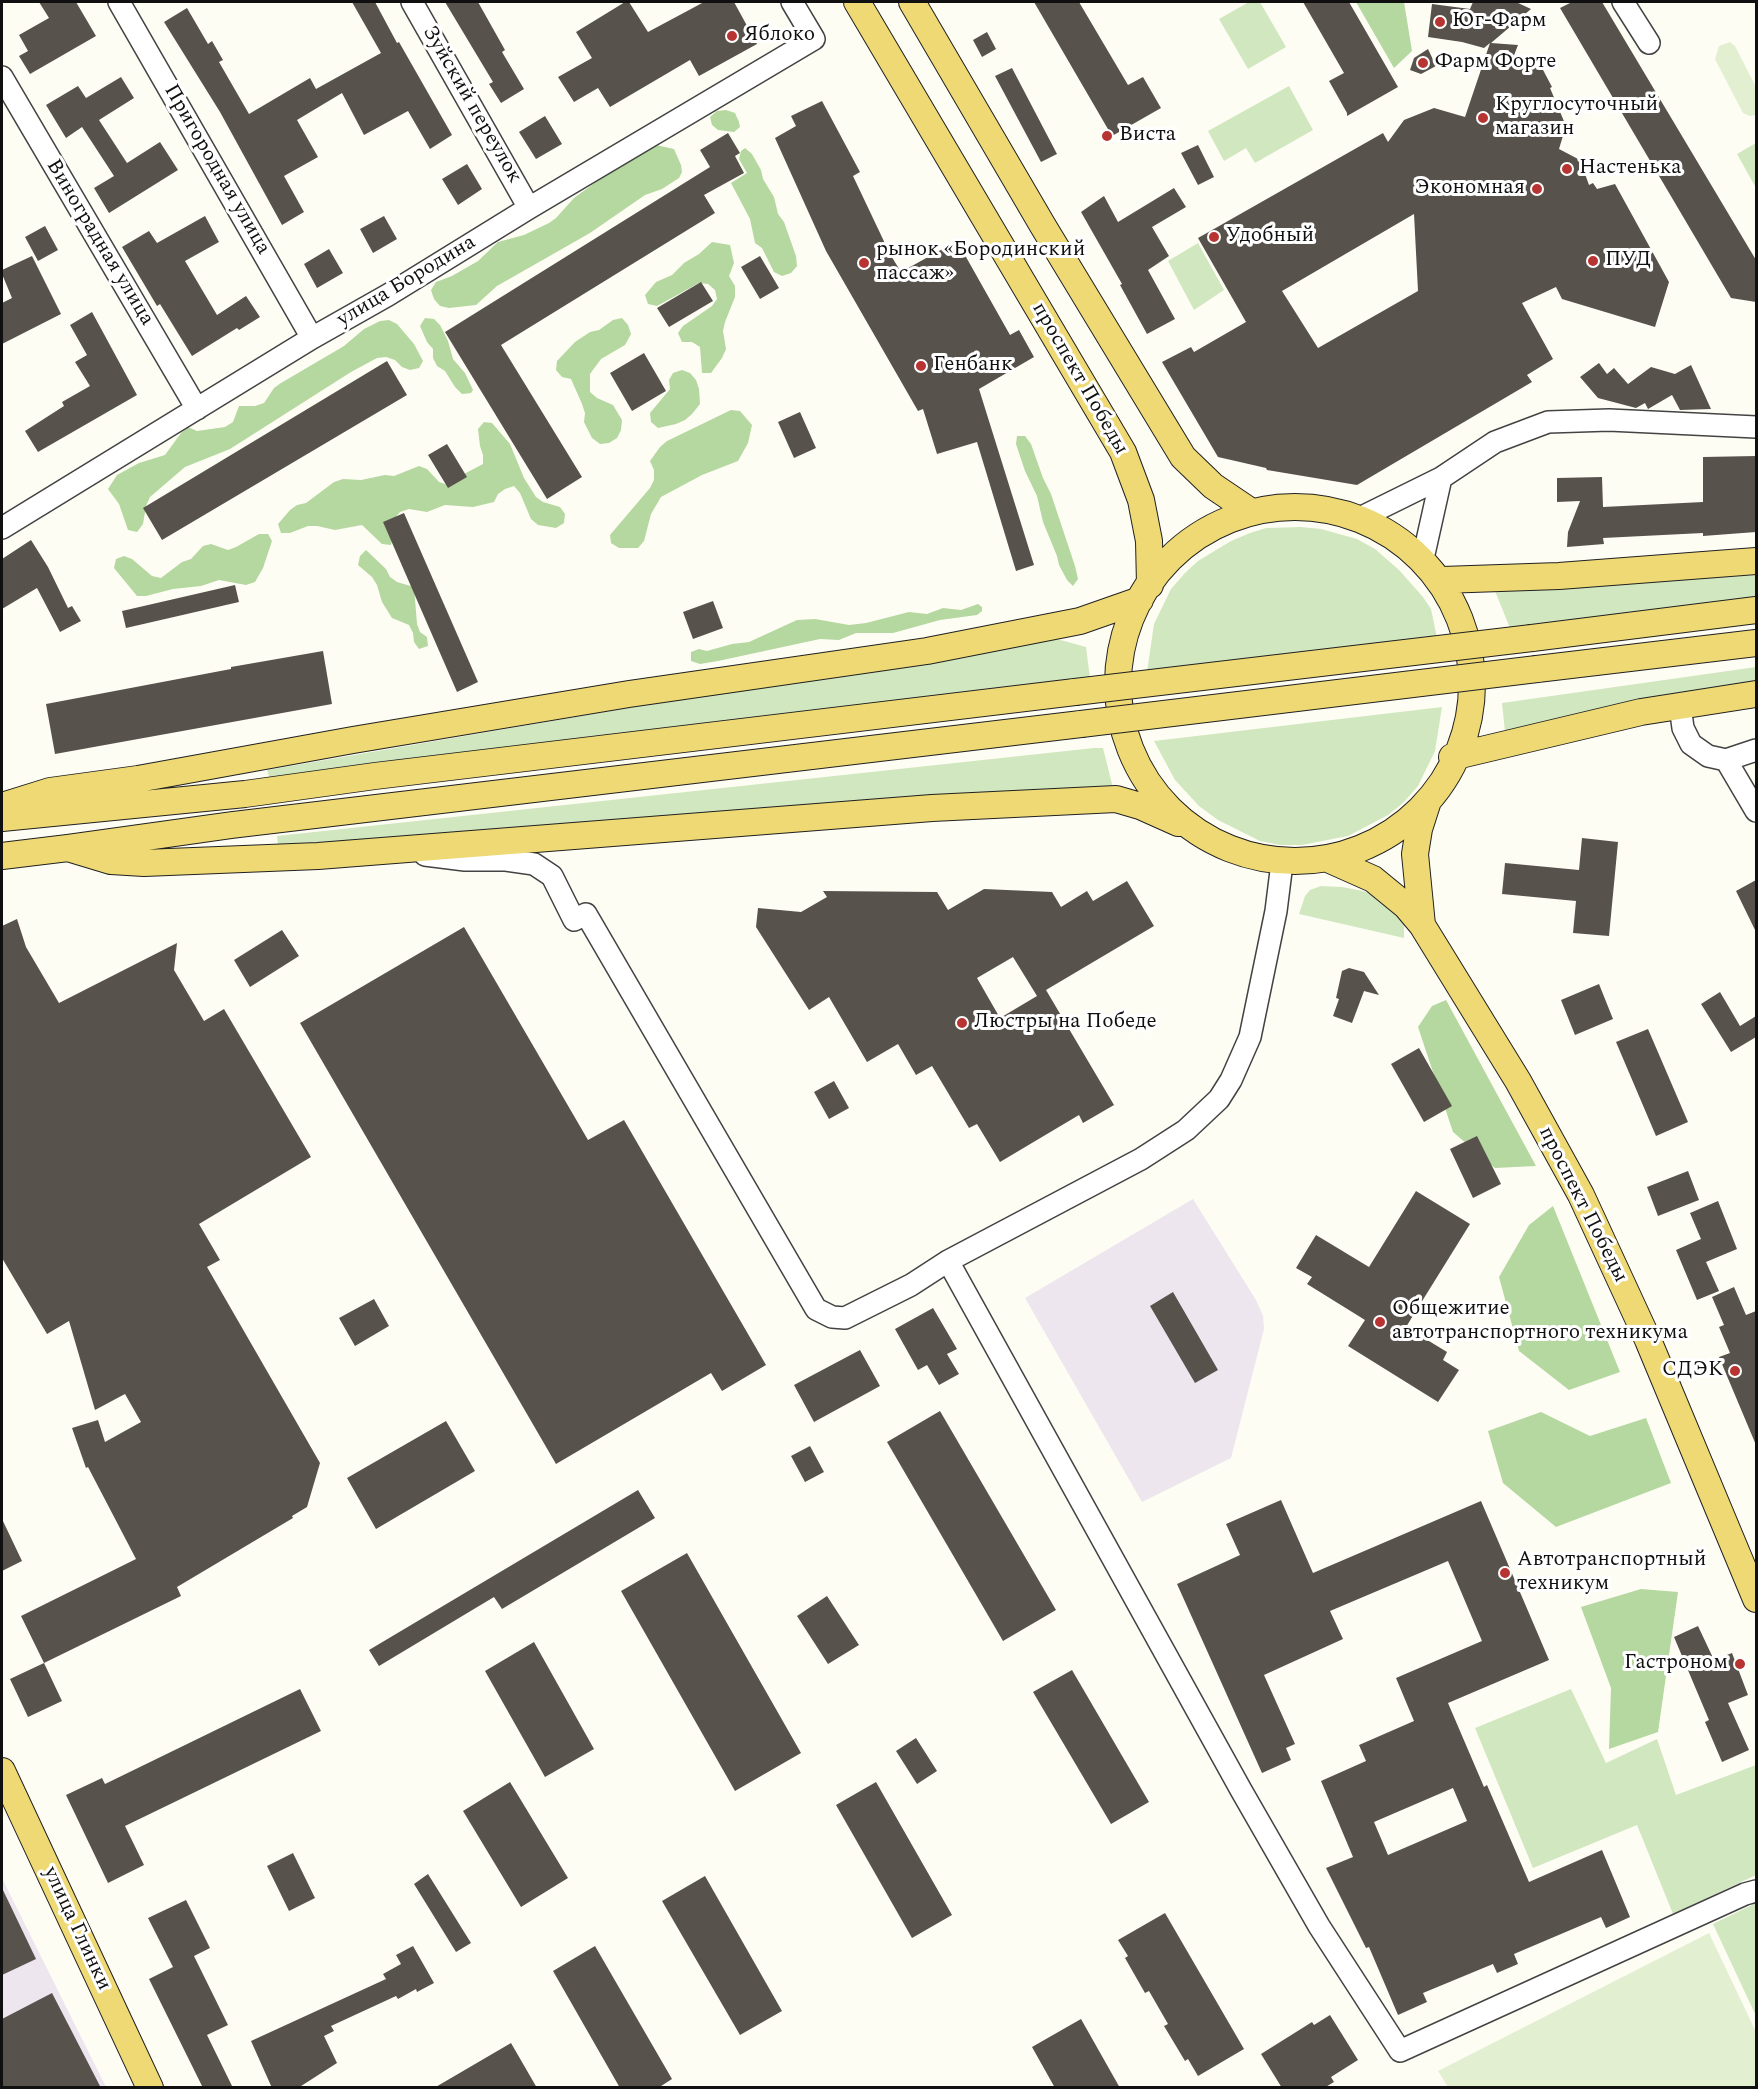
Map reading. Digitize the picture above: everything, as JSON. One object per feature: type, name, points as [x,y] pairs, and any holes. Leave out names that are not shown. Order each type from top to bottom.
[{"type":"main road","name":"проспект Победы","points":[[857,2],[1123,452],[1141,500],[1149,541],[1145,592]]},
{"type":"main road","points":[[912,2],[1043,226],[1184,457],[1213,486],[1250,511]]},
{"type":"main road","points":[[69,848],[111,861],[144,862],[374,852],[932,808],[1116,799],[1140,806],[1178,823],[1229,852],[1282,863],[1329,859],[1388,834],[1415,814],[1428,799],[1452,757],[1466,719],[1471,683],[1470,661],[1458,612],[1442,580],[1424,554],[1384,526],[1364,516],[1337,509],[1300,505],[1250,511],[1211,528],[1177,553],[1145,592],[1123,651],[1121,702],[1131,754],[1139,777],[1178,823]]},
{"type":"main road","points":[[1442,580],[1559,576],[1756,561]]},
{"type":"main road","points":[[2,806],[50,791],[138,779],[376,736],[641,693],[927,651],[1080,621],[1145,592]]},
{"type":"main road","points":[[2,818],[245,794],[375,776],[583,753],[1756,610]]},
{"type":"main road","points":[[2,856],[232,825],[1756,643]]},
{"type":"main road","points":[[1452,757],[1641,712],[1756,694]]},
{"type":"main road","name":"проспект Победы","points":[[1422,925],[1414,854],[1428,799]]},
{"type":"main road","name":"проспект Победы","points":[[1329,859],[1373,879],[1406,906],[1422,925],[1518,1081],[1581,1195],[1648,1340],[1756,1599]]},
{"type":"main road","name":"улица Глинки","points":[[4,1780],[150,2088]]},
{"type":"street","name":"Пригородная улица","points":[[119,2],[312,338]]},
{"type":"street","name":"Зуйский переулок","points":[[412,2],[529,208]]},
{"type":"street","name":"улица Бородина","points":[[2,528],[312,338],[388,295],[529,208],[814,39],[792,2]]},
{"type":"street","points":[[1623,2],[1649,43]]},
{"type":"street","name":"Виноградная улица","points":[[2,77],[197,409]]},
{"type":"street","points":[[1364,516],[1441,478],[1495,442],[1548,422],[1609,420],[1756,427]]},
{"type":"street","points":[[1424,554],[1441,478]]},
{"type":"street","points":[[1680,706],[1683,728],[1691,744],[1708,756],[1726,760],[1756,750]]},
{"type":"street","points":[[1726,760],[1756,812]]},
{"type":"street","points":[[374,852],[465,860],[506,860],[534,864],[552,876],[574,920],[586,914],[816,1310],[832,1317],[845,1318],[911,1285],[948,1261],[1141,1159],[1186,1130],[1219,1099],[1232,1080],[1250,1037],[1276,910],[1282,863]]},
{"type":"street","points":[[948,1261],[1241,1790],[1319,1926],[1400,2051],[1756,1891]]},
{"type":"shaded area","points":[[1193,1199],[1256,1300],[1263,1316],[1264,1329],[1231,1458],[1142,1502],[1025,1298]]},
{"type":"shaded area","points":[[2,1878],[106,2087],[2,2087]]},
{"type":"green space","points":[[1249,2],[1260,2],[1286,47],[1248,69],[1219,19]]},
{"type":"green space","points":[[1356,2],[1404,2],[1412,51],[1394,68]]},
{"type":"green space","points":[[1730,42],[1735,46],[1756,87],[1756,115],[1750,116],[1743,113],[1715,59],[1719,46]]},
{"type":"green space","points":[[1289,86],[1313,130],[1255,163],[1246,148],[1224,161],[1208,131]]},
{"type":"green space","points":[[726,110],[735,113],[739,122],[740,127],[734,132],[718,130],[712,125],[710,117],[717,111]]},
{"type":"green space","points":[[1756,143],[1756,188],[1737,154]]},
{"type":"green space","points":[[656,145],[674,149],[681,165],[682,172],[679,178],[662,189],[645,195],[590,233],[497,286],[476,305],[449,308],[440,306],[434,299],[431,290],[436,282],[478,261],[498,242],[524,235],[549,223],[574,198],[626,163],[639,151]]},
{"type":"green space","points":[[745,148],[752,154],[774,197],[778,214],[784,222],[796,256],[797,266],[791,273],[782,276],[774,272],[762,248],[755,243],[750,219],[731,183],[747,173],[739,159],[741,151]]},
{"type":"green space","points":[[712,242],[730,245],[734,263],[729,276],[735,286],[735,297],[723,331],[726,349],[711,373],[702,373],[700,347],[692,342],[682,342],[678,333],[683,326],[712,306],[717,299],[715,290],[708,284],[699,283],[657,306],[648,304],[645,295],[656,282],[672,275]]},
{"type":"green space","points":[[1198,243],[1224,290],[1194,310],[1168,261]]},
{"type":"green space","points":[[425,318],[434,319],[440,325],[453,359],[465,373],[473,390],[471,393],[462,394],[445,371],[437,366],[433,358],[433,349],[420,326]]},
{"type":"green space","points":[[622,318],[631,334],[625,345],[601,359],[590,374],[590,392],[613,405],[622,420],[617,438],[609,443],[600,444],[592,438],[584,422],[585,413],[571,379],[562,377],[556,370],[557,361],[575,342],[590,332]]},
{"type":"green space","points":[[389,320],[397,324],[414,344],[423,361],[419,368],[410,370],[386,357],[377,358],[351,372],[230,449],[185,467],[150,497],[143,524],[137,532],[128,530],[119,504],[108,489],[117,475],[139,463],[165,455],[188,427],[197,431],[225,427],[233,422],[239,406],[255,406],[264,403],[274,388],[281,383],[344,346],[364,329],[380,321]]},
{"type":"green space","points":[[682,370],[690,373],[696,380],[700,404],[685,420],[658,428],[651,422],[650,413],[670,389],[669,380],[673,373]]},
{"type":"green space","points":[[731,410],[740,411],[752,425],[748,443],[738,461],[702,475],[661,497],[651,514],[644,541],[638,548],[619,548],[611,543],[610,535],[650,488],[654,480],[654,470],[650,461],[660,447],[667,441]]},
{"type":"green space","points":[[484,422],[492,423],[510,444],[524,478],[536,497],[543,502],[560,507],[565,514],[564,523],[556,528],[538,525],[531,519],[520,493],[514,486],[498,494],[494,502],[473,507],[445,505],[427,512],[409,509],[400,512],[394,519],[391,545],[382,544],[362,525],[335,530],[308,526],[290,533],[281,533],[278,524],[290,510],[306,503],[334,482],[343,479],[361,480],[385,475],[394,476],[419,466],[427,469],[439,482],[451,486],[464,474],[483,464],[478,429]]},
{"type":"green space","points":[[1017,436],[1025,436],[1031,444],[1051,494],[1075,566],[1078,579],[1073,586],[1059,565],[1043,522],[1037,496],[1016,444]]},
{"type":"green space","points":[[1266,528],[1321,529],[1357,539],[1375,549],[1399,570],[1423,597],[1431,609],[1437,638],[1147,672],[1154,624],[1171,589],[1185,573],[1198,561],[1231,541],[1250,533]]},
{"type":"green space","points":[[259,534],[268,534],[272,541],[263,568],[255,582],[246,585],[219,580],[201,586],[137,596],[114,568],[116,559],[124,556],[132,559],[152,576],[161,578],[182,562],[191,559],[203,546],[211,544],[228,550]]},
{"type":"green space","points":[[366,550],[386,569],[390,577],[397,582],[414,587],[417,624],[420,632],[427,637],[428,646],[419,649],[414,642],[409,625],[392,618],[382,602],[372,577],[358,565],[360,556]]},
{"type":"green space","points":[[1756,575],[1756,600],[1510,628],[1495,591]]},
{"type":"green space","points":[[978,604],[982,607],[982,611],[977,615],[940,620],[893,633],[856,633],[839,640],[820,639],[718,661],[700,664],[691,661],[691,652],[749,642],[797,620],[815,619],[849,625],[909,612],[927,614],[943,608],[961,610]]},
{"type":"green space","points":[[1046,636],[1086,647],[1090,678],[270,780],[267,770]]},
{"type":"green space","points":[[1756,667],[1756,687],[1505,732],[1502,703]]},
{"type":"green space","points":[[1442,707],[1435,751],[1418,786],[1403,803],[1388,815],[1348,836],[1302,845],[1280,845],[1260,841],[1218,820],[1199,806],[1175,780],[1154,741]]},
{"type":"green space","points":[[1103,748],[1113,788],[278,845],[277,836]]},
{"type":"green space","points":[[1321,886],[1363,891],[1390,901],[1404,916],[1404,938],[1299,914],[1305,896],[1310,890]]},
{"type":"green space","points":[[1446,1000],[1536,1166],[1495,1168],[1453,1132],[1418,1027],[1432,1006]]},
{"type":"green space","points":[[1553,1206],[1620,1372],[1569,1390],[1519,1351],[1499,1277],[1529,1225]]},
{"type":"green space","points":[[1541,1412],[1590,1436],[1646,1418],[1671,1483],[1556,1527],[1503,1483],[1488,1431]]},
{"type":"green space","points":[[1641,1589],[1678,1592],[1658,1732],[1609,1749],[1611,1688],[1581,1607]]},
{"type":"green space","points":[[1571,1689],[1606,1763],[1657,1739],[1676,1795],[1756,1765],[1756,1875],[1673,1914],[1637,1825],[1533,1868],[1475,1728]]},
{"type":"green space","points":[[1756,1903],[1756,2016],[1713,1924]]},
{"type":"green space","points":[[1709,1933],[1756,2032],[1756,2087],[1448,2087],[1438,2071]]},
{"type":"building","points":[[39,2],[76,2],[96,36],[30,74],[19,56],[28,51],[19,35],[49,18]]},
{"type":"building","points":[[352,2],[375,2],[452,135],[430,149],[408,111],[364,135],[342,93],[297,120],[318,157],[284,176],[304,212],[282,225],[220,112],[164,22],[187,8],[208,44],[212,41],[223,60],[219,62],[249,114],[310,78],[316,89],[381,53]]},
{"type":"building","points":[[445,2],[478,2],[505,50],[502,52],[524,89],[501,103],[489,84],[493,82]]},
{"type":"building","points":[[625,2],[629,2],[648,32],[704,2],[734,2],[757,44],[699,76],[690,60],[610,107],[598,88],[574,102],[558,77],[592,58],[576,32]]},
{"type":"building","points":[[1034,2],[1079,2],[1128,85],[1143,77],[1161,108],[1112,136]]},
{"type":"building","points":[[1303,2],[1349,2],[1398,87],[1347,116],[1329,81],[1344,73]]},
{"type":"building","points":[[1473,2],[1516,2],[1531,9],[1491,43],[1518,45],[1513,58],[1542,68],[1552,87],[1550,88],[1566,126],[1559,149],[1580,160],[1589,185],[1593,183],[1597,189],[1615,184],[1669,282],[1655,327],[1562,299],[1556,287],[1522,303],[1553,359],[1527,375],[1532,382],[1357,485],[1267,470],[1218,457],[1162,362],[1191,347],[1194,352],[1246,322],[1198,238],[1383,133],[1388,142],[1404,120],[1434,108],[1465,117],[1490,43],[1484,48],[1428,37],[1432,4],[1470,9]],"holes":[[[1414,214],[1418,291],[1318,348],[1282,291]]]},
{"type":"building","points":[[1572,2],[1602,2],[1756,260],[1756,302],[1731,298],[1560,8]]},
{"type":"building","points":[[987,32],[996,49],[982,57],[973,40]]},
{"type":"building","name":"Фарм Форте","points":[[1428,49],[1436,66],[1421,74],[1410,70],[1414,58]]},
{"type":"building","points":[[1012,68],[1057,154],[1041,162],[995,76]]},
{"type":"building","points":[[121,77],[134,98],[99,120],[127,163],[160,142],[178,170],[109,213],[94,188],[114,176],[82,127],[66,138],[46,105],[78,86],[86,98]]},
{"type":"building","name":"рынок «Бородинский пассаж»","points":[[822,101],[860,172],[853,176],[901,272],[957,241],[1010,335],[1019,330],[1034,357],[979,389],[1034,565],[1016,571],[977,442],[937,454],[923,409],[918,411],[826,251],[775,138],[796,126],[791,116]]},
{"type":"building","points":[[545,116],[562,144],[536,159],[519,132]]},
{"type":"building","points":[[728,133],[740,153],[735,156],[744,173],[704,195],[715,213],[501,345],[582,477],[547,499],[445,332],[710,167],[700,150]]},
{"type":"building","points":[[1198,145],[1214,177],[1198,185],[1181,153]]},
{"type":"building","points":[[467,164],[482,189],[458,205],[442,179]]},
{"type":"building","points":[[1174,188],[1186,207],[1152,227],[1169,256],[1148,270],[1175,319],[1147,334],[1120,285],[1122,284],[1081,212],[1104,196],[1118,222]]},
{"type":"building","points":[[205,216],[219,242],[185,261],[217,315],[246,296],[260,317],[239,330],[237,328],[192,356],[160,304],[157,306],[122,247],[149,231],[157,243]]},
{"type":"building","points":[[384,216],[397,239],[373,253],[360,229]]},
{"type":"building","points":[[45,226],[58,250],[38,261],[25,237]]},
{"type":"building","points":[[329,249],[343,273],[317,288],[304,264]]},
{"type":"building","points":[[32,256],[61,314],[2,344],[2,303],[12,298],[2,270]]},
{"type":"building","points":[[760,256],[779,288],[760,299],[741,267]]},
{"type":"building","points":[[701,282],[713,301],[669,327],[657,308]]},
{"type":"building","points":[[92,312],[137,395],[38,452],[25,431],[64,406],[62,402],[90,386],[75,362],[87,355],[70,325]]},
{"type":"building","points":[[644,353],[666,391],[632,411],[610,373]]},
{"type":"building","points":[[387,361],[407,395],[162,540],[143,508]]},
{"type":"building","points":[[1599,363],[1607,374],[1614,368],[1628,384],[1651,367],[1675,374],[1691,365],[1711,409],[1680,410],[1672,395],[1648,409],[1645,403],[1636,408],[1598,398],[1580,377]]},
{"type":"building","points":[[800,412],[816,448],[794,458],[778,422]]},
{"type":"building","points":[[447,444],[467,477],[448,488],[428,455]]},
{"type":"building","points":[[1756,456],[1756,532],[1703,536],[1703,533],[1603,538],[1604,544],[1567,547],[1568,532],[1580,501],[1557,502],[1557,478],[1602,477],[1603,507],[1703,502],[1703,457]]},
{"type":"building","points":[[404,513],[478,682],[457,692],[383,522]]},
{"type":"building","points":[[31,540],[48,567],[68,608],[72,606],[81,621],[60,632],[37,588],[2,609],[2,559]]},
{"type":"building","points":[[235,585],[239,602],[126,628],[122,611]]},
{"type":"building","points":[[713,601],[723,628],[693,639],[683,612]]},
{"type":"building","points":[[323,651],[332,704],[55,754],[46,704]]},
{"type":"building","points":[[1582,838],[1618,842],[1609,936],[1573,933],[1576,901],[1502,894],[1505,863],[1579,870]]},
{"type":"building","points":[[1756,880],[1756,932],[1736,891]]},
{"type":"building","points":[[1127,881],[1154,926],[1046,990],[1114,1105],[1083,1123],[1079,1115],[1000,1162],[977,1124],[969,1128],[932,1066],[916,1075],[898,1044],[867,1062],[829,997],[809,1010],[756,927],[758,908],[801,912],[827,897],[823,891],[937,892],[948,910],[984,889],[1052,892],[1061,907],[1087,891],[1093,901]],"holes":[[[1013,957],[1037,996],[1000,1018],[977,978]]]},
{"type":"building","points":[[17,919],[26,947],[59,1003],[177,943],[174,970],[204,1021],[224,1009],[311,1157],[199,1224],[220,1260],[207,1267],[320,1463],[307,1507],[292,1516],[293,1518],[177,1587],[181,1596],[44,1663],[21,1616],[136,1559],[88,1467],[86,1468],[72,1428],[98,1420],[105,1442],[141,1422],[125,1394],[95,1410],[69,1321],[47,1334],[2,1258],[2,926]]},
{"type":"building","points":[[464,927],[588,1140],[624,1120],[766,1365],[722,1391],[711,1373],[556,1464],[300,1023]]},
{"type":"building","points":[[282,930],[299,956],[250,987],[234,960]]},
{"type":"building","points":[[1349,968],[1364,972],[1379,995],[1364,991],[1352,1023],[1333,1016],[1339,999],[1336,998],[1342,971]]},
{"type":"building","points":[[1599,984],[1613,1019],[1575,1035],[1561,1000]]},
{"type":"building","points":[[1720,992],[1740,1026],[1756,1016],[1756,1037],[1731,1052],[1701,1004]]},
{"type":"building","points":[[1648,1029],[1688,1122],[1656,1136],[1616,1042]]},
{"type":"building","points":[[1419,1048],[1452,1106],[1424,1122],[1391,1064]]},
{"type":"building","points":[[834,1081],[849,1108],[829,1119],[814,1092]]},
{"type":"building","points":[[1477,1136],[1501,1184],[1473,1198],[1450,1149]]},
{"type":"building","points":[[1688,1171],[1699,1200],[1658,1216],[1647,1187]]},
{"type":"building","points":[[1416,1191],[1470,1224],[1406,1327],[1447,1352],[1443,1360],[1459,1370],[1438,1402],[1348,1346],[1365,1320],[1307,1284],[1312,1277],[1296,1268],[1316,1235],[1369,1267]]},
{"type":"building","points":[[1718,1201],[1737,1249],[1706,1262],[1719,1291],[1697,1300],[1676,1250],[1701,1239],[1690,1213]]},
{"type":"building","points":[[1734,1287],[1746,1315],[1756,1311],[1756,1445],[1719,1357],[1730,1353],[1719,1327],[1724,1325],[1712,1297]]},
{"type":"building","points":[[1173,1292],[1218,1370],[1195,1383],[1150,1306]]},
{"type":"building","points":[[374,1299],[389,1326],[355,1346],[339,1318]]},
{"type":"building","points":[[933,1308],[957,1349],[947,1354],[959,1374],[939,1385],[927,1365],[918,1370],[895,1329]]},
{"type":"building","points":[[860,1350],[880,1386],[814,1422],[794,1385]]},
{"type":"building","points":[[940,1411],[1056,1610],[1003,1641],[887,1442]]},
{"type":"building","points":[[446,1421],[475,1471],[376,1529],[347,1478]]},
{"type":"building","points":[[810,1446],[824,1472],[805,1482],[791,1456]]},
{"type":"building","points":[[638,1490],[655,1518],[502,1609],[494,1597],[379,1666],[369,1650]]},
{"type":"building","points":[[1281,1500],[1313,1573],[1481,1501],[1549,1660],[1448,1703],[1484,1787],[1487,1785],[1529,1882],[1602,1850],[1630,1917],[1606,1928],[1601,1917],[1514,1954],[1518,1964],[1497,1973],[1493,1964],[1423,1993],[1427,2002],[1398,2015],[1369,1947],[1366,1948],[1326,1868],[1353,1857],[1321,1781],[1366,1761],[1359,1745],[1414,1721],[1396,1678],[1482,1641],[1448,1561],[1330,1611],[1343,1639],[1264,1675],[1295,1744],[1286,1748],[1291,1760],[1262,1773],[1177,1584],[1240,1555],[1226,1524]],"holes":[[[1453,1788],[1467,1821],[1388,1855],[1374,1822]]]},
{"type":"building","points":[[2,1519],[22,1561],[2,1571]]},
{"type":"building","points":[[687,1553],[801,1753],[735,1791],[621,1591]]},
{"type":"building","points":[[827,1596],[859,1645],[828,1664],[797,1616]]},
{"type":"building","points":[[1698,1626],[1714,1660],[1732,1653],[1748,1695],[1728,1703],[1749,1750],[1722,1762],[1705,1722],[1709,1720],[1674,1637]]},
{"type":"building","points":[[534,1642],[594,1749],[545,1777],[485,1671]]},
{"type":"building","points":[[44,1663],[62,1701],[28,1717],[10,1679]]},
{"type":"building","points":[[1072,1670],[1149,1802],[1111,1824],[1033,1692]]},
{"type":"building","points":[[300,1689],[321,1731],[125,1826],[144,1865],[108,1883],[66,1795],[102,1778],[105,1784]]},
{"type":"building","points":[[916,1738],[937,1771],[917,1784],[896,1751]]},
{"type":"building","points":[[510,1782],[568,1878],[521,1907],[463,1811]]},
{"type":"building","points":[[876,1782],[952,1915],[912,1938],[836,1805]]},
{"type":"building","points":[[293,1853],[315,1898],[289,1911],[267,1866]]},
{"type":"building","points":[[428,1874],[471,1943],[456,1952],[414,1884]]},
{"type":"building","points":[[705,1876],[782,2011],[740,2035],[662,1901]]},
{"type":"building","points":[[2,1888],[36,1959],[2,1975]]},
{"type":"building","points":[[186,1900],[210,1948],[194,1956],[228,2025],[207,2035],[233,2088],[203,2088],[149,1979],[173,1967],[148,1918]]},
{"type":"building","points":[[1165,1913],[1244,2049],[1198,2076],[1188,2059],[1185,2061],[1164,2026],[1168,2024],[1149,1991],[1145,1993],[1125,1958],[1128,1956],[1118,1940]]},
{"type":"building","points":[[413,1946],[434,1983],[417,1992],[416,1989],[398,1999],[396,1996],[331,2026],[334,2031],[324,2036],[337,2063],[298,2088],[272,2088],[251,2041],[386,1979],[383,1974],[401,1964],[396,1955]]},
{"type":"building","points":[[595,1946],[672,2079],[658,2088],[620,2088],[553,1971]]},
{"type":"building","points":[[52,1993],[101,2088],[2,2088],[2,2019]]},
{"type":"building","points":[[1330,2015],[1358,2060],[1331,2077],[1334,2082],[1324,2088],[1282,2088],[1261,2054],[1312,2022],[1314,2025]]},
{"type":"building","points":[[1081,2019],[1120,2088],[1055,2088],[1032,2047]]},
{"type":"building","points":[[511,2043],[537,2088],[434,2088]]},
{"type":"place","name":"Юг-Фарм","points":[[1440,22]]},
{"type":"place","name":"Яблоко","points":[[732,36]]},
{"type":"place","name":"Фарм Форте","points":[[1423,63]]},
{"type":"place","name":"Круглосуточный магазин","points":[[1483,118]]},
{"type":"place","name":"Виста","points":[[1107,136]]},
{"type":"place","name":"Настенька","points":[[1567,169]]},
{"type":"place","name":"Экономная","points":[[1537,189]]},
{"type":"place","name":"Удобный","points":[[1214,237]]},
{"type":"place","name":"ПУД","points":[[1593,261]]},
{"type":"place","name":"рынок «Бородинский пассаж»","points":[[864,263]]},
{"type":"place","name":"Генбанк","points":[[921,366]]},
{"type":"place","name":"Люстры на Победе","points":[[962,1023]]},
{"type":"place","name":"Общежитие автотранспортного техникума","points":[[1380,1322]]},
{"type":"place","name":"СДЭК","points":[[1735,1371]]},
{"type":"place","name":"Автотранспортный техникум","points":[[1505,1573]]},
{"type":"place","name":"Гастроном","points":[[1740,1664]]}]
